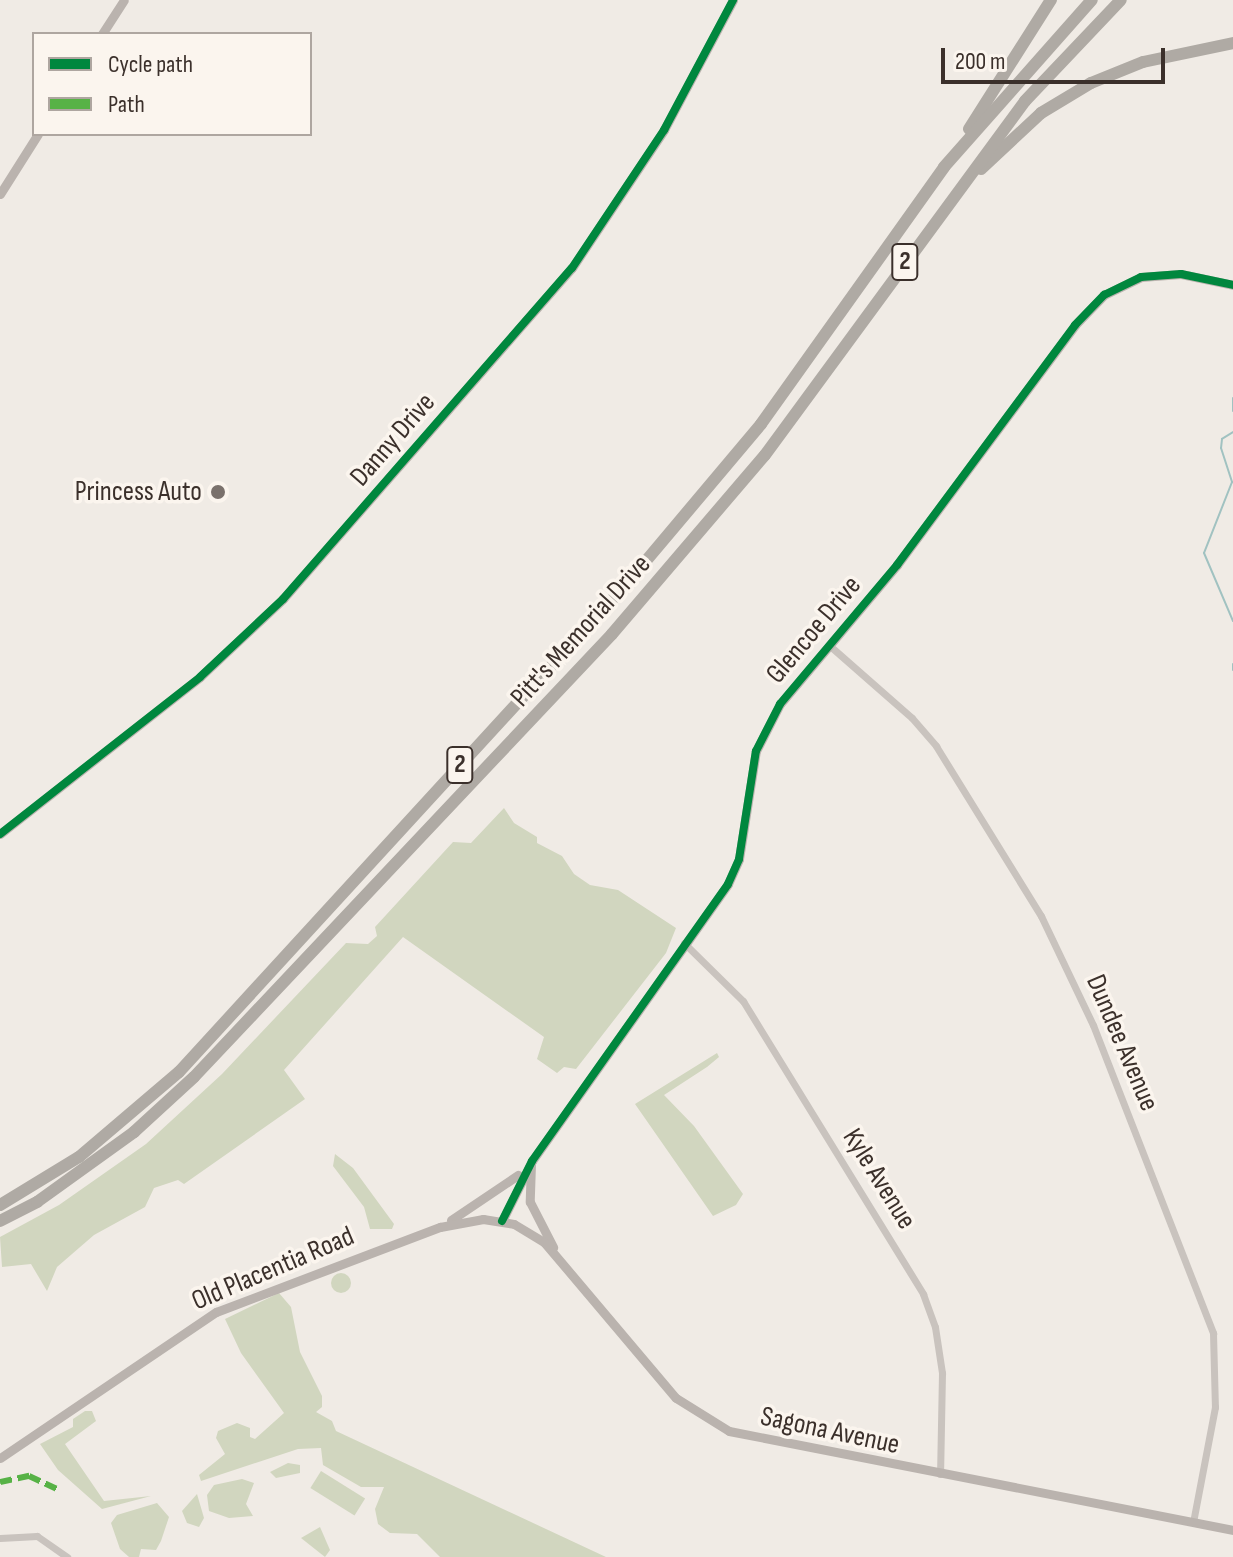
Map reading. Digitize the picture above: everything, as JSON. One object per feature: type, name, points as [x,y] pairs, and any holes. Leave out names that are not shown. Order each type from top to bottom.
[{"type":"highway","points":[[944,167],[1051,0]]},
{"type":"highway","name":"Pitt's Memorial Drive","points":[[0,1205],[101,1141],[179,1072],[629,581],[715,485],[944,167],[1092,0]]},
{"type":"highway","name":"Pitt's Memorial Drive","points":[[0,1221],[37,1202],[134,1132],[194,1077],[403,859],[712,522],[1025,101],[1121,0]]},
{"type":"highway","points":[[943,209],[1041,113],[1091,83],[1143,62],[1233,43]]},
{"type":"street","points":[[103,32],[124,0]]},
{"type":"street","name":"Danny Drive","points":[[0,834],[200,677],[293,587],[572,268],[664,130],[733,0]]},
{"type":"street","points":[[0,194],[37,136]]},
{"type":"street","name":"Glencoe Drive","points":[[502,1221],[532,1161],[734,871],[760,740],[780,704],[830,646],[1097,301],[1126,283],[1156,274],[1187,275],[1233,285]]},
{"type":"street","name":"Dundee Avenue","points":[[830,646],[912,718],[936,746],[1041,916],[1093,1025],[1213,1333],[1216,1398],[1193,1522]]},
{"type":"street","name":"Kyle Avenue","points":[[684,943],[747,1007],[920,1287],[935,1327],[941,1364],[940,1476]]},
{"type":"street","points":[[440,1227],[496,1193],[532,1161]]},
{"type":"street","points":[[532,1161],[530,1202],[555,1253]]},
{"type":"street","name":"Old Placentia Road","points":[[0,1458],[216,1312],[440,1227],[469,1219],[502,1221]]},
{"type":"street","name":"Sagona Avenue","points":[[502,1221],[532,1233],[555,1253],[668,1389],[705,1420],[755,1439],[1233,1530]]},
{"type":"street","points":[[0,1538],[37,1536],[67,1557]]},
{"type":"green space","points":[[504,808],[514,823],[537,837],[537,843],[562,856],[574,874],[590,885],[618,890],[676,928],[666,953],[576,1069],[564,1067],[557,1073],[537,1059],[544,1037],[403,937],[284,1070],[305,1099],[184,1184],[178,1180],[154,1188],[145,1207],[94,1235],[57,1267],[47,1291],[31,1264],[2,1267],[0,1237],[59,1205],[146,1144],[222,1074],[346,943],[368,944],[377,936],[375,927],[453,842],[471,843]]},
{"type":"green space","points":[[717,1053],[719,1057],[707,1067],[664,1095],[694,1126],[743,1194],[736,1205],[713,1216],[635,1104]]},
{"type":"green space","points":[[335,1154],[353,1168],[394,1224],[392,1229],[370,1229],[364,1207],[333,1166]]},
{"type":"green space","points":[[341,1273],[348,1276],[351,1283],[348,1290],[341,1293],[334,1290],[331,1283],[334,1276]]},
{"type":"green space","points":[[279,1293],[291,1307],[300,1352],[322,1396],[322,1407],[316,1412],[332,1421],[336,1431],[606,1557],[440,1557],[417,1534],[390,1533],[378,1524],[375,1509],[384,1487],[361,1487],[323,1465],[321,1448],[298,1449],[201,1481],[199,1475],[225,1454],[216,1438],[218,1431],[237,1423],[250,1428],[250,1437],[255,1439],[284,1413],[241,1353],[225,1319]]},
{"type":"green space","points":[[85,1411],[92,1411],[96,1421],[65,1444],[104,1501],[151,1496],[102,1509],[58,1470],[40,1444],[73,1427],[73,1419]]},
{"type":"green space","points":[[288,1463],[300,1465],[300,1473],[276,1478],[270,1472]]},
{"type":"green space","points":[[321,1471],[365,1499],[355,1516],[310,1488]]},
{"type":"green space","points":[[242,1479],[254,1483],[246,1504],[253,1516],[229,1518],[209,1511],[207,1495],[214,1485]]},
{"type":"green space","points":[[197,1494],[204,1518],[199,1527],[187,1523],[182,1511]]},
{"type":"green space","points":[[157,1503],[169,1517],[161,1541],[156,1550],[141,1549],[139,1557],[129,1557],[120,1549],[111,1523],[117,1515]]},
{"type":"green space","points":[[320,1527],[330,1550],[325,1557],[301,1538]]},
{"type":"waterway","points":[[1233,398],[1233,411]]},
{"type":"waterway","points":[[1233,432],[1222,439],[1221,448],[1232,482],[1204,553],[1233,621]]},
{"type":"waterway","points":[[1233,664],[1233,670]]},
{"type":"marked path","points":[[0,1482],[29,1476],[61,1491]]},
{"type":"cycle path","points":[[0,834],[200,677],[283,599],[572,268],[664,130],[733,0]]},
{"type":"cycle path","points":[[502,1221],[532,1161],[728,884],[739,859],[756,751],[780,704],[897,565],[1075,325],[1104,295],[1141,277],[1181,274],[1233,285]]},
{"type":"place","name":"Princess Auto","points":[[218,492]]}]
